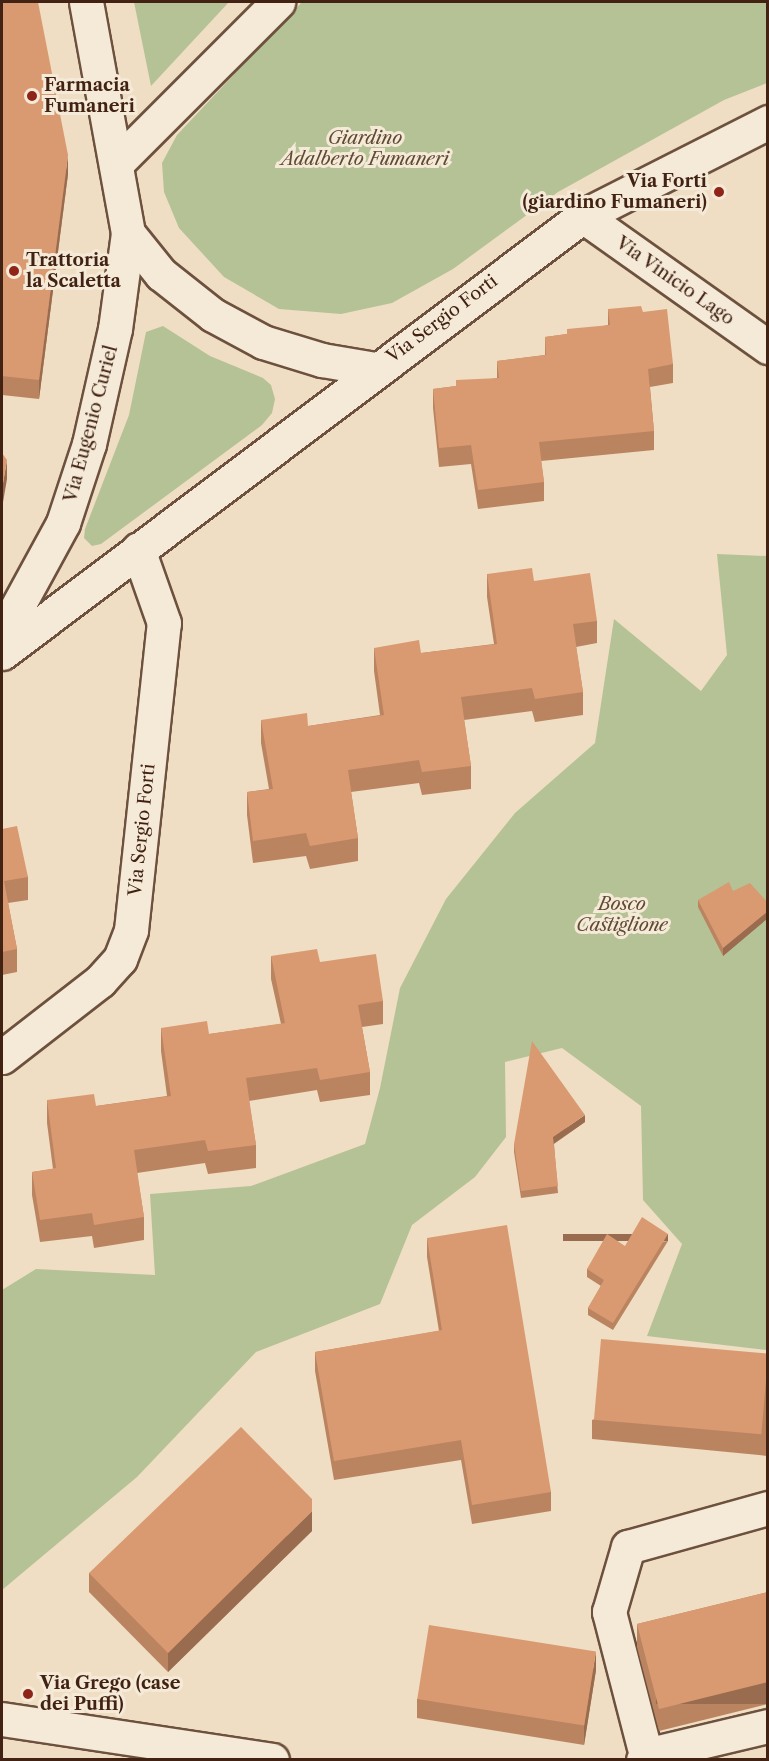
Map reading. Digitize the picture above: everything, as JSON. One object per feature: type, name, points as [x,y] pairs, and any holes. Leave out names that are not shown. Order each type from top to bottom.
[{"type":"street","name":"Via Eugenio Curiel","points":[[2,635],[63,523],[89,444],[115,329],[128,233],[86,2]]},
{"type":"street","points":[[117,163],[278,2]]},
{"type":"street","name":"Via Sergio Forti","points":[[2,653],[375,369],[583,216],[768,122]]},
{"type":"street","name":"Via Vinicio Lago","points":[[583,216],[768,347]]},
{"type":"street","name":"Via Eugenio Curiel","points":[[128,233],[161,274],[213,315],[263,342],[322,360],[375,369]]},
{"type":"street","name":"Via Sergio Forti","points":[[2,1057],[100,981],[120,959],[131,930],[164,623],[138,549]]},
{"type":"street","points":[[768,1508],[628,1547],[609,1612],[644,1757],[768,1725]]},
{"type":"street","points":[[2,1719],[272,1760]]},
{"type":"green space","points":[[134,2],[229,2],[151,86]]},
{"type":"green space","name":"Giardino Adalberto Fumaneri","points":[[302,2],[767,2],[767,83],[724,100],[558,192],[453,269],[392,303],[341,314],[279,309],[224,277],[179,228],[164,192],[162,163],[177,135]]},
{"type":"green space","points":[[163,326],[210,356],[263,378],[271,385],[275,399],[272,413],[262,425],[101,544],[92,546],[84,538],[85,529],[129,415],[146,332]]},
{"type":"green space","name":"Bosco Castiglione","points":[[717,554],[767,556],[767,1350],[647,1336],[682,1244],[643,1200],[641,1106],[562,1048],[505,1062],[506,1137],[475,1177],[412,1225],[380,1304],[256,1352],[137,1477],[2,1590],[2,1290],[36,1269],[155,1275],[150,1194],[251,1186],[365,1144],[380,1088],[400,988],[446,899],[515,813],[595,743],[614,619],[701,691],[727,655]]},
{"type":"building","points":[[2,2],[38,2],[68,155],[39,380],[2,376]]},
{"type":"building","points":[[641,306],[643,312],[667,309],[673,364],[648,369],[654,431],[539,442],[544,482],[478,490],[471,445],[439,448],[433,389],[456,386],[456,380],[499,378],[497,361],[546,355],[545,337],[567,334],[567,329],[610,325],[608,309]]},
{"type":"building","points":[[2,453],[7,460],[2,489]]},
{"type":"building","points":[[532,568],[534,581],[590,573],[597,621],[573,624],[583,692],[535,699],[532,688],[461,697],[471,766],[422,772],[419,760],[348,770],[358,838],[310,846],[306,833],[253,841],[247,792],[273,789],[261,720],[307,713],[308,726],[384,715],[374,648],[419,640],[421,653],[497,644],[487,574]]},
{"type":"building","points":[[17,826],[28,877],[4,881],[17,949],[2,952],[2,829]]},
{"type":"building","points":[[729,882],[733,891],[750,883],[768,903],[768,911],[723,948],[698,900]]},
{"type":"building","points":[[317,949],[320,962],[376,954],[383,1001],[358,1005],[370,1072],[320,1080],[317,1068],[246,1078],[256,1145],[208,1151],[205,1140],[134,1150],[144,1217],[94,1225],[92,1213],[40,1220],[32,1172],[56,1168],[47,1100],[94,1094],[96,1106],[171,1096],[161,1028],[207,1021],[209,1034],[285,1023],[271,956]]},
{"type":"building","points":[[532,1041],[585,1115],[553,1137],[558,1186],[521,1191],[514,1144]]},
{"type":"building","points":[[642,1217],[668,1234],[613,1323],[588,1308],[604,1280],[587,1269],[607,1234],[625,1246]]},
{"type":"building","points":[[507,1225],[551,1492],[472,1505],[461,1440],[334,1461],[315,1352],[442,1330],[427,1238]]},
{"type":"building","points":[[601,1339],[768,1354],[761,1434],[594,1420]]},
{"type":"building","points":[[241,1427],[312,1499],[312,1511],[168,1653],[89,1573]]},
{"type":"building","points":[[768,1592],[768,1682],[659,1709],[637,1624]]},
{"type":"building","points":[[429,1625],[596,1651],[584,1726],[417,1699]]},
{"type":"place","name":"Farmacia Fumaneri","points":[[32,96]]},
{"type":"place","name":"Via Forti (giardino Fumaneri)","points":[[719,192]]},
{"type":"place","name":"Trattoria la Scaletta","points":[[14,271]]},
{"type":"place","name":"Via Grego (case dei Puffi)","points":[[28,1694]]}]
